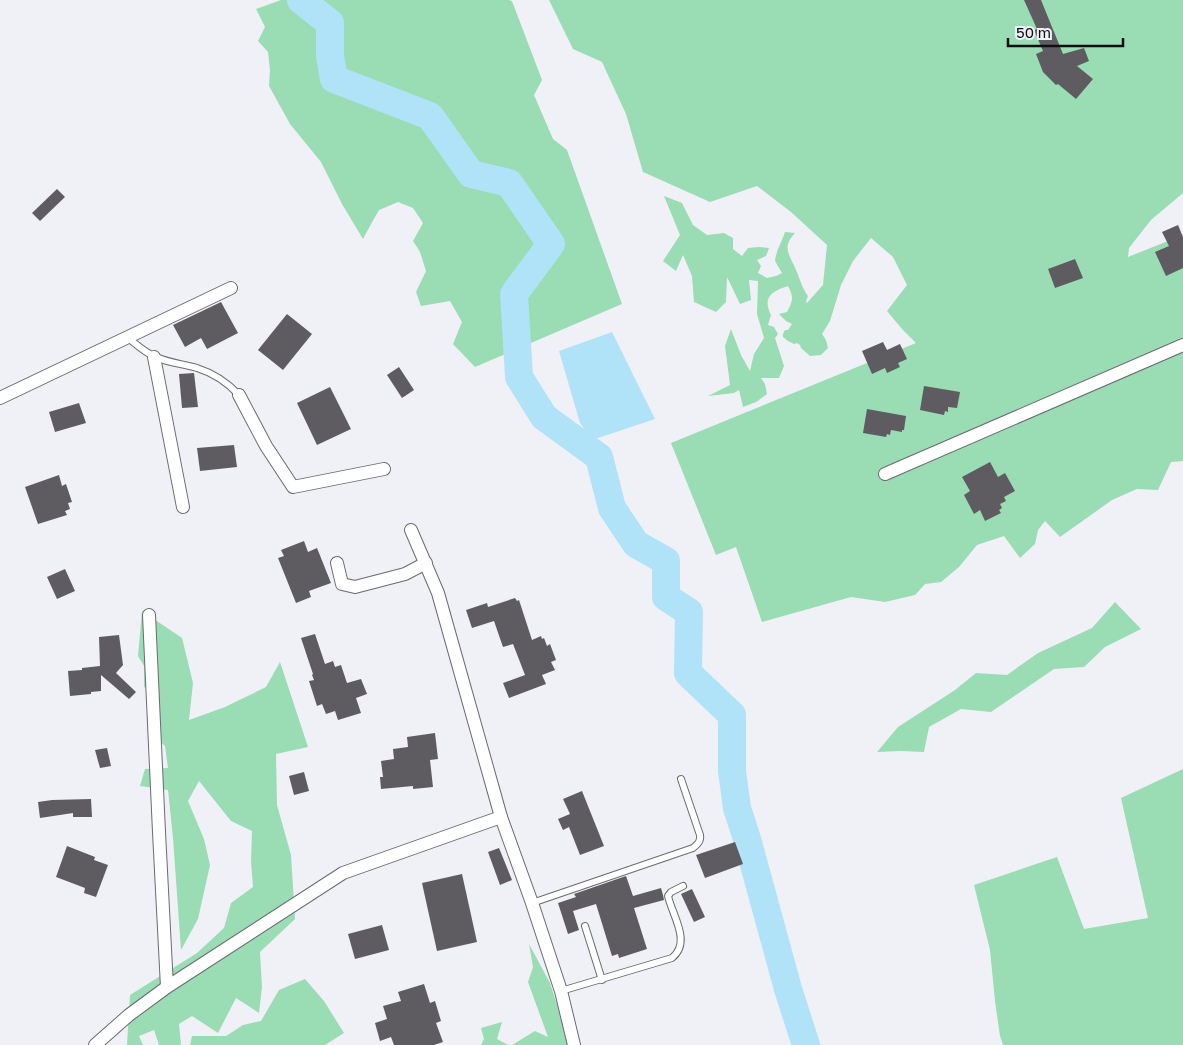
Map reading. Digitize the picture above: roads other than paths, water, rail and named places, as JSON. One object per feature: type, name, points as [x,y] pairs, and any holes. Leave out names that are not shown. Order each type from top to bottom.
[{"type":"street","points":[[0,398],[231,288]]},
{"type":"street","points":[[885,474],[1183,345]]},
{"type":"street","points":[[154,357],[183,507]]},
{"type":"street","points":[[239,395],[266,446],[293,487],[384,469]]},
{"type":"street","points":[[411,530],[438,593],[501,817],[561,992],[574,1045]]},
{"type":"street","points":[[337,563],[342,584],[355,587],[405,574],[426,563]]},
{"type":"street","points":[[149,615],[167,987]]},
{"type":"street","points":[[95,1045],[128,1015],[167,987],[343,874],[501,817]]},
{"type":"lane","points":[[127,337],[154,357],[217,376],[239,395]]},
{"type":"lane","points":[[532,903],[693,848],[697,845],[700,835],[681,778]]},
{"type":"lane","points":[[561,992],[675,956],[680,950],[682,943],[680,930],[668,896],[670,892],[683,886]]},
{"type":"lane","points":[[585,926],[602,980]]},
{"type":"water","points":[[612,332],[655,419],[592,440],[580,423],[559,351]]},
{"type":"waterway","points":[[301,0],[330,23],[330,56],[334,79],[430,116],[471,174],[509,183],[551,244],[514,294],[519,377],[544,417],[599,457],[612,508],[636,544],[666,561],[666,597],[689,612],[688,673],[732,715],[732,771],[737,808],[788,989],[806,1045]]}]
